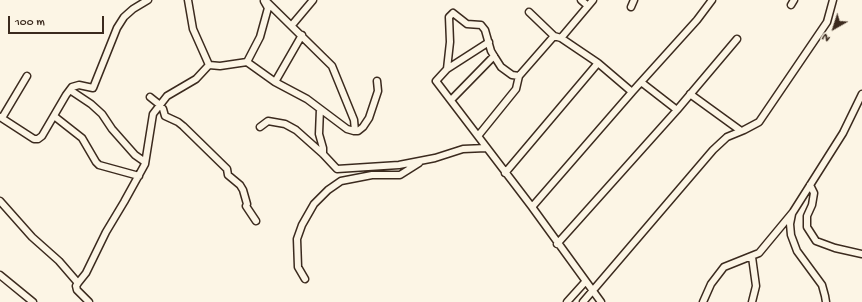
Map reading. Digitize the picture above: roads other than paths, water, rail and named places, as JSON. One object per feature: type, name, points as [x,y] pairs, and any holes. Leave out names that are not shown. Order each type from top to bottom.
[{"type":"street","points":[[27,76],[1,118],[34,139],[38,139],[42,136],[72,87],[79,85],[93,88],[117,28],[124,17],[133,9],[148,0]]},
{"type":"street","points":[[188,0],[194,29],[209,65]]},
{"type":"street","points":[[247,62],[260,37],[268,8],[264,0]]},
{"type":"street","points":[[264,0],[292,25],[332,66],[354,120],[355,131]]},
{"type":"street","points":[[292,25],[313,0]]},
{"type":"street","points":[[581,0],[588,6]]},
{"type":"street","points":[[561,38],[593,0]]},
{"type":"street","points":[[631,7],[634,0]]},
{"type":"street","points":[[532,208],[632,92],[697,20],[712,0]]},
{"type":"street","points":[[582,302],[713,150],[727,137],[759,122],[827,22],[833,0]]},
{"type":"street","points":[[529,12],[554,36],[561,38],[598,63],[632,92]]},
{"type":"street","points":[[447,69],[450,42],[450,17],[453,13],[468,24],[481,24],[486,30],[494,56],[501,67],[512,75],[519,76]]},
{"type":"street","points":[[275,82],[302,35]]},
{"type":"street","points":[[478,136],[516,89],[519,76],[554,36]]},
{"type":"street","points":[[557,244],[677,110],[737,38]]},
{"type":"street","points":[[489,42],[447,69],[436,81],[601,302]]},
{"type":"street","points":[[451,100],[494,56]]},
{"type":"street","points":[[209,65],[220,66],[247,62],[275,82],[307,99],[347,129],[355,131],[363,127],[368,118],[378,91],[377,82]]},
{"type":"street","points":[[505,173],[598,63]]},
{"type":"street","points":[[89,302],[77,290],[76,286],[86,273],[106,232],[145,162],[153,114],[167,96],[196,79],[209,65]]},
{"type":"street","points":[[641,82],[677,110]]},
{"type":"street","points":[[70,90],[91,104],[102,114],[112,129],[135,155],[145,162]]},
{"type":"street","points":[[690,94],[741,131]]},
{"type":"street","points":[[703,302],[711,284],[724,267],[759,253],[793,212],[843,133],[862,94]]},
{"type":"street","points":[[150,97],[160,105],[165,116],[178,122],[196,137],[227,168],[228,175],[240,184],[244,190],[248,211],[256,221]]},
{"type":"street","points":[[320,109],[319,134],[323,154]]},
{"type":"street","points":[[54,116],[82,138],[99,166],[138,176]]},
{"type":"street","points":[[260,127],[268,121],[285,124],[296,130],[323,154],[337,169],[399,165],[435,158],[463,149],[486,148]]},
{"type":"street","points":[[305,280],[298,266],[297,239],[302,225],[314,204],[328,190],[342,181],[372,175],[400,175],[422,161]]},
{"type":"street","points":[[810,185],[814,193],[812,205],[807,216],[807,227],[816,241],[835,248],[862,254]]},
{"type":"street","points":[[0,201],[32,237],[59,261],[78,283]]},
{"type":"street","points":[[793,212],[790,224],[791,235],[797,251],[822,285],[826,302]]},
{"type":"street","points":[[752,257],[756,286],[752,302]]},
{"type":"street","points":[[0,275],[33,302]]},
{"type":"street","points":[[567,302],[586,282]]}]
